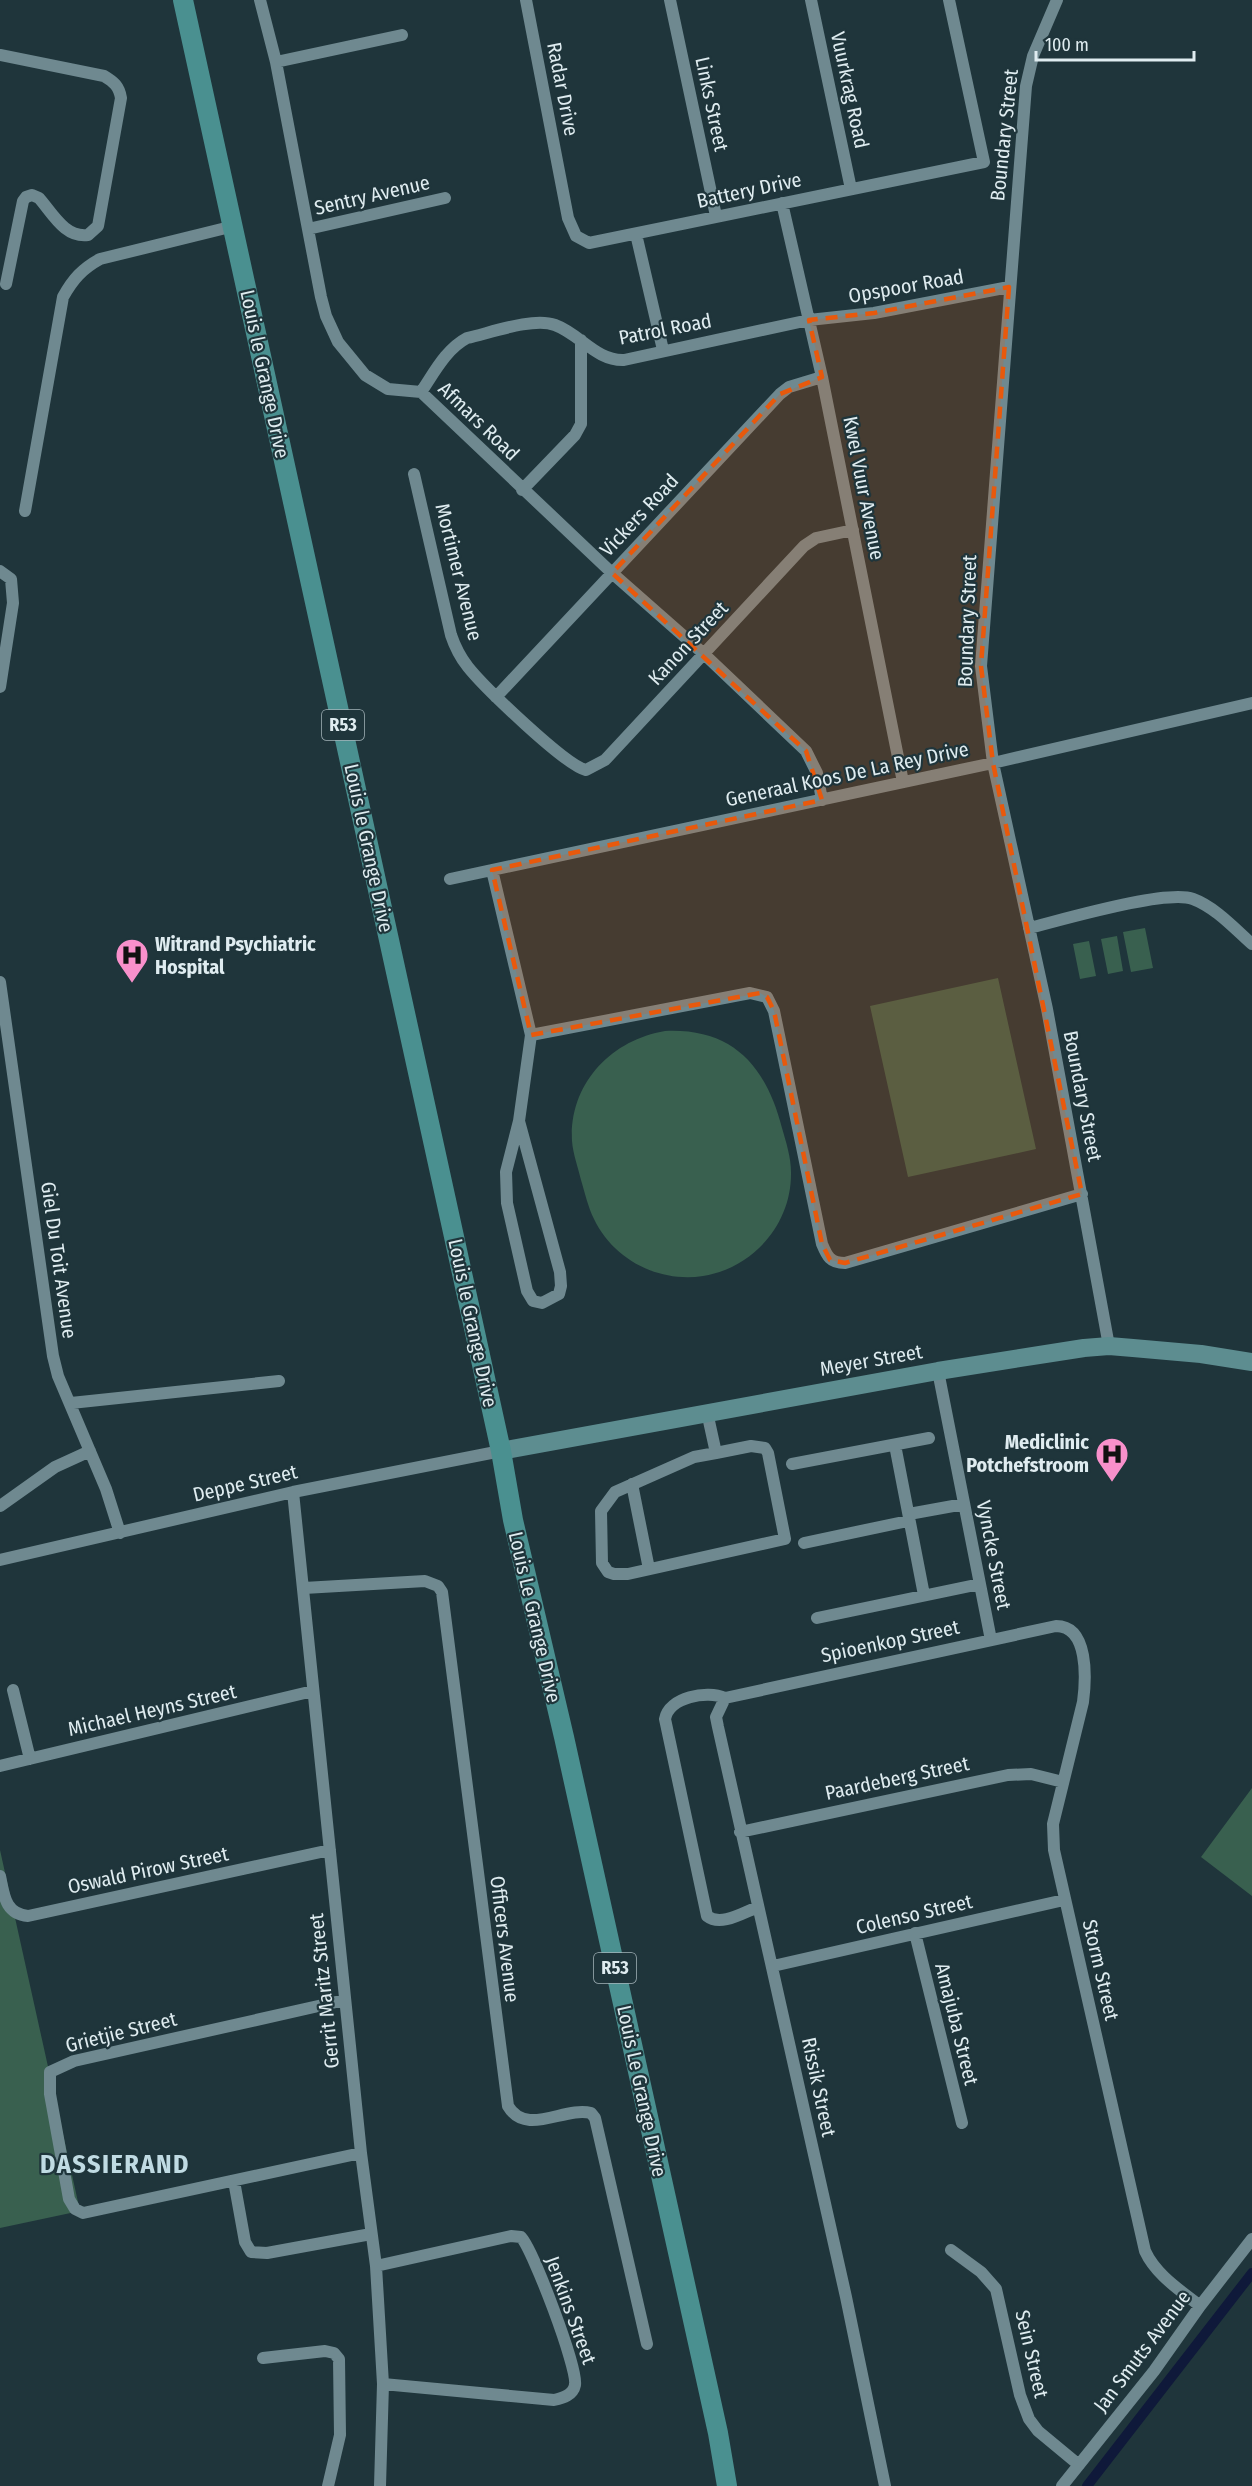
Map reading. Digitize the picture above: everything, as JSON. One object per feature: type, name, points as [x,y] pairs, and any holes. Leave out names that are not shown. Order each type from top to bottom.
[{"type":"main road","name":"Louis le Grange Drive","points":[[183,0],[234,226],[255,337],[318,610],[501,1451]]},
{"type":"main road","name":"Louis Le Grange Drive","points":[[501,1451],[513,1520],[564,1737],[718,2433],[727,2486]]},
{"type":"street","name":"Afmars Road","points":[[260,0],[276,62],[326,316],[338,342],[356,366],[375,383],[388,389],[421,392],[522,490],[704,654],[807,751],[817,773],[822,800]]},
{"type":"street","name":"Radar Drive","points":[[526,0],[561,186]]},
{"type":"street","name":"Links Street","points":[[670,0],[716,216]]},
{"type":"street","name":"Vuurkrag Road","points":[[811,0],[851,189]]},
{"type":"street","name":"Battery Drive","points":[[561,186],[570,227],[579,240],[594,243],[984,162],[949,0]]},
{"type":"street","name":"Boundary Street","points":[[1056,0],[1033,56],[1027,80],[981,666],[993,763],[1029,928],[1082,1194],[1109,1346]]},
{"type":"street","points":[[276,62],[402,35]]},
{"type":"street","points":[[0,55],[104,76],[120,90],[121,98],[98,226],[88,235],[74,235],[67,231],[39,198],[32,195],[26,197],[23,201],[6,284]]},
{"type":"street","name":"Sentry Avenue","points":[[308,229],[445,198]]},
{"type":"street","name":"Kwel Vuur Avenue","points":[[782,203],[822,377],[903,782]]},
{"type":"street","points":[[25,511],[63,297],[72,280],[84,268],[100,259],[234,226]]},
{"type":"street","points":[[636,234],[663,350]]},
{"type":"street","name":"Opspoor Road","points":[[809,320],[874,314],[1009,287]]},
{"type":"street","name":"Patrol Road","points":[[421,392],[449,351],[467,338],[533,323],[554,324],[602,356],[615,360],[809,320]]},
{"type":"street","points":[[522,490],[579,429],[582,419],[581,340]]},
{"type":"street","name":"Vickers Road","points":[[496,697],[780,394],[789,387],[822,377]]},
{"type":"street","name":"Mortimer Avenue","points":[[414,474],[453,641],[470,670],[496,697],[555,749]]},
{"type":"street","name":"Kanon Street","points":[[555,749],[583,770],[600,764],[804,546],[816,538],[853,530]]},
{"type":"street","points":[[0,571],[11,579],[13,603],[0,687]]},
{"type":"street","name":"Generaal Koos De La Rey Drive","points":[[450,879],[993,763],[1252,703]]},
{"type":"street","points":[[492,870],[531,1035],[519,1121],[506,1172],[507,1203],[527,1291],[533,1301],[542,1303],[559,1294],[560,1272],[519,1121]]},
{"type":"street","points":[[1029,928],[1151,899],[1179,896],[1193,899],[1206,906],[1252,944]]},
{"type":"street","name":"Giel Du Toit Avenue","points":[[0,981],[52,1356],[120,1533]]},
{"type":"street","points":[[531,1035],[750,993],[767,997],[774,1011],[822,1244],[826,1255],[836,1263],[845,1263],[1082,1194]]},
{"type":"street","name":"Meyer Street","points":[[501,1451],[938,1371],[1109,1346],[1201,1354],[1252,1362]]},
{"type":"street","name":"Vyncke Street","points":[[938,1371],[991,1640]]},
{"type":"street","points":[[71,1403],[279,1381]]},
{"type":"street","points":[[707,1412],[716,1453]]},
{"type":"street","points":[[792,1464],[929,1438]]},
{"type":"street","points":[[895,1445],[924,1595]]},
{"type":"street","points":[[751,1446],[765,1448],[768,1453],[785,1539],[649,1569],[614,1574],[608,1572],[602,1563],[601,1511],[615,1492],[693,1457],[716,1453],[751,1446]]},
{"type":"street","points":[[0,1506],[55,1467],[90,1451]]},
{"type":"street","name":"Deppe Street","points":[[0,1560],[292,1491],[501,1451]]},
{"type":"street","points":[[632,1484],[649,1569]]},
{"type":"street","name":"Gerrit Maritz Street","points":[[292,1491],[304,1588],[361,2153],[376,2266],[384,2384],[380,2486]]},
{"type":"street","points":[[804,1543],[964,1504]]},
{"type":"street","name":"Officers Avenue","points":[[304,1588],[425,1581],[438,1586],[442,1592],[508,2106],[517,2116],[527,2121],[581,2112],[593,2115],[597,2122],[647,2344]]},
{"type":"street","points":[[817,1618],[980,1584]]},
{"type":"street","name":"Spioenkop Street","points":[[758,1907],[717,1921],[707,1916],[665,1719],[668,1709],[679,1701],[709,1694],[716,1694],[724,1698],[1065,1626]]},
{"type":"street","name":"Storm Street","points":[[1065,1626],[1076,1634],[1083,1657],[1085,1685],[1052,1833],[1064,1900],[1145,2252],[1150,2264],[1200,2306]]},
{"type":"street","points":[[13,1690],[30,1759]]},
{"type":"street","name":"Michael Heyns Street","points":[[0,1766],[313,1691]]},
{"type":"street","name":"Rissik Street","points":[[724,1698],[716,1717],[740,1832],[773,1966],[885,2486]]},
{"type":"street","name":"Paardeberg Street","points":[[740,1832],[1008,1775],[1031,1774],[1063,1782]]},
{"type":"street","name":"Oswald Pirow Street","points":[[0,1876],[3,1895],[9,1908],[16,1914],[28,1916],[330,1850]]},
{"type":"street","name":"Colenso Street","points":[[773,1966],[1064,1900]]},
{"type":"street","name":"Amajuba Street","points":[[915,1933],[962,2123]]},
{"type":"street","name":"Grietjie Street","points":[[345,2000],[74,2061],[50,2072],[50,2094],[67,2190],[72,2205],[80,2212],[87,2213],[361,2153]]},
{"type":"street","points":[[234,2181],[245,2242],[251,2252],[267,2253],[371,2234]]},
{"type":"street","name":"Jenkins Street","points":[[376,2266],[511,2236],[521,2237],[564,2340],[575,2379],[575,2387],[570,2394],[554,2400],[384,2384]]},
{"type":"street","name":"Jan Smuts Avenue","points":[[1062,2486],[1154,2372],[1200,2306],[1252,2239]]},
{"type":"street","name":"Sein Street","points":[[951,2250],[981,2272],[996,2289],[1020,2395],[1029,2419],[1038,2431],[1079,2465]]},
{"type":"street","points":[[263,2358],[325,2351],[334,2353],[339,2359],[340,2435],[328,2486]]},
{"type":"highlighted area","points":[[1009,287],[981,666],[993,763],[1082,1194],[845,1263],[830,1260],[822,1244],[774,1011],[767,997],[760,993],[531,1035],[492,870],[822,800],[806,751],[612,573],[780,394],[822,377],[809,320],[874,313]]},
{"type":"green space","points":[[1145,928],[1153,968],[1131,972],[1123,932]]},
{"type":"green space","points":[[1117,936],[1123,971],[1108,974],[1101,939]]},
{"type":"green space","points":[[1089,941],[1096,976],[1080,979],[1073,944]]},
{"type":"green space","points":[[998,978],[1036,1149],[908,1177],[870,1006]]},
{"type":"green space","points":[[665,1031],[710,1036],[728,1044],[743,1055],[767,1086],[787,1144],[790,1161],[790,1191],[785,1209],[777,1226],[766,1241],[738,1264],[703,1276],[670,1276],[654,1272],[639,1265],[613,1246],[602,1233],[588,1205],[574,1156],[573,1120],[578,1101],[597,1068],[627,1044]]},
{"type":"green space","points":[[1252,1788],[1252,1896],[1201,1857]]},
{"type":"green space","points":[[0,1850],[80,2211],[0,2228]]},
{"type":"waterway","points":[[1087,2486],[1252,2273]]},
{"type":"place","name":"Witrand Psychiatric Hospital","points":[[132,984]]},
{"type":"place","name":"Mediclinic Potchefstroom","points":[[1112,1483]]},
{"type":"district","name":"DASSIERAND","points":[[115,2164]]}]
